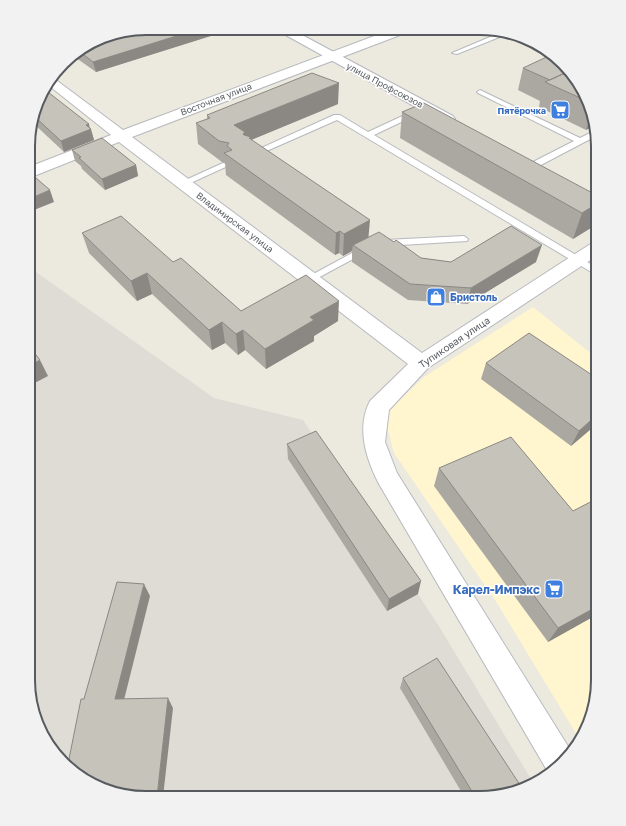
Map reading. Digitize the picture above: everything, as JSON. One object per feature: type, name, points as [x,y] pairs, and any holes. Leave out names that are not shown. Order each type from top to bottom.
[{"type":"street","name":"улица Профсоюзов","points":[[292,35],[458,124]]},
{"type":"street","name":"Восточная улица","points":[[35,171],[329,55],[387,35]]},
{"type":"street","name":"Владимирская улица","points":[[55,84],[120,136],[311,278],[421,363]]},
{"type":"street","points":[[522,157],[550,172]]},
{"type":"street","name":"Тупиковая улица","points":[[558,758],[387,477],[374,442],[378,407],[421,363],[591,252]]},
{"type":"lane","points":[[455,53],[496,36]]},
{"type":"lane","points":[[480,92],[580,141]]},
{"type":"lane","points":[[368,135],[428,108]]},
{"type":"lane","points":[[250,155],[337,117],[591,268]]},
{"type":"lane","points":[[536,164],[590,136]]},
{"type":"lane","points":[[183,183],[226,165]]},
{"type":"lane","points":[[311,278],[376,244],[464,239]]},
{"type":"shaded area","points":[[35,271],[214,398],[303,420],[437,623],[531,779],[529,780],[509,787],[480,791],[146,791],[132,790],[104,783],[84,772],[73,763],[54,742],[46,729],[41,716],[36,694]]},
{"type":"shaded area","points":[[533,307],[591,353],[591,687],[585,716],[577,734],[497,603],[394,453],[384,415],[424,377]]},
{"type":"building","points":[[139,35],[180,35],[93,62],[84,55],[97,46],[110,41]]},
{"type":"building","points":[[546,57],[563,74],[550,80],[523,68]]},
{"type":"building","points":[[312,73],[339,83],[234,125],[245,132],[243,134],[244,135],[251,137],[249,138],[370,220],[344,234],[340,231],[336,233],[224,153],[232,150],[227,146],[229,143],[219,141],[196,123],[210,118],[207,115]]},
{"type":"building","points":[[563,74],[580,98],[545,82]]},
{"type":"building","points":[[49,93],[89,124],[86,125],[91,129],[61,141],[38,120],[43,104]]},
{"type":"building","points":[[424,103],[591,192],[591,207],[582,213],[402,112]]},
{"type":"building","points":[[102,138],[136,165],[102,179],[79,158],[81,157],[72,150]]},
{"type":"building","points":[[35,177],[50,190],[35,196]]},
{"type":"building","points":[[121,216],[173,262],[181,258],[241,311],[306,275],[339,301],[310,317],[314,320],[265,349],[243,330],[236,334],[222,322],[209,330],[147,273],[131,281],[82,233]]},
{"type":"building","points":[[511,226],[542,245],[471,288],[410,284],[353,245],[379,232],[394,242],[396,240],[421,258],[451,262]]},
{"type":"building","points":[[529,333],[591,374],[591,420],[579,431],[486,363]]},
{"type":"building","points":[[35,354],[40,360],[35,363]]},
{"type":"building","points":[[316,431],[421,581],[389,599],[287,444]]},
{"type":"building","points":[[511,437],[573,511],[591,502],[591,610],[558,628],[439,468]]},
{"type":"building","points":[[117,582],[144,584],[115,699],[168,698],[158,791],[132,790],[104,783],[84,772],[69,759],[81,699],[84,699]]},
{"type":"building","points":[[437,658],[519,784],[494,790],[472,791],[403,678]]},
{"type":"place","name":"Пятёрочка","points":[[560,110]]},
{"type":"place","name":"Бристоль","points":[[436,297]]},
{"type":"place","name":"Карел-Импэкс","points":[[554,589]]}]
